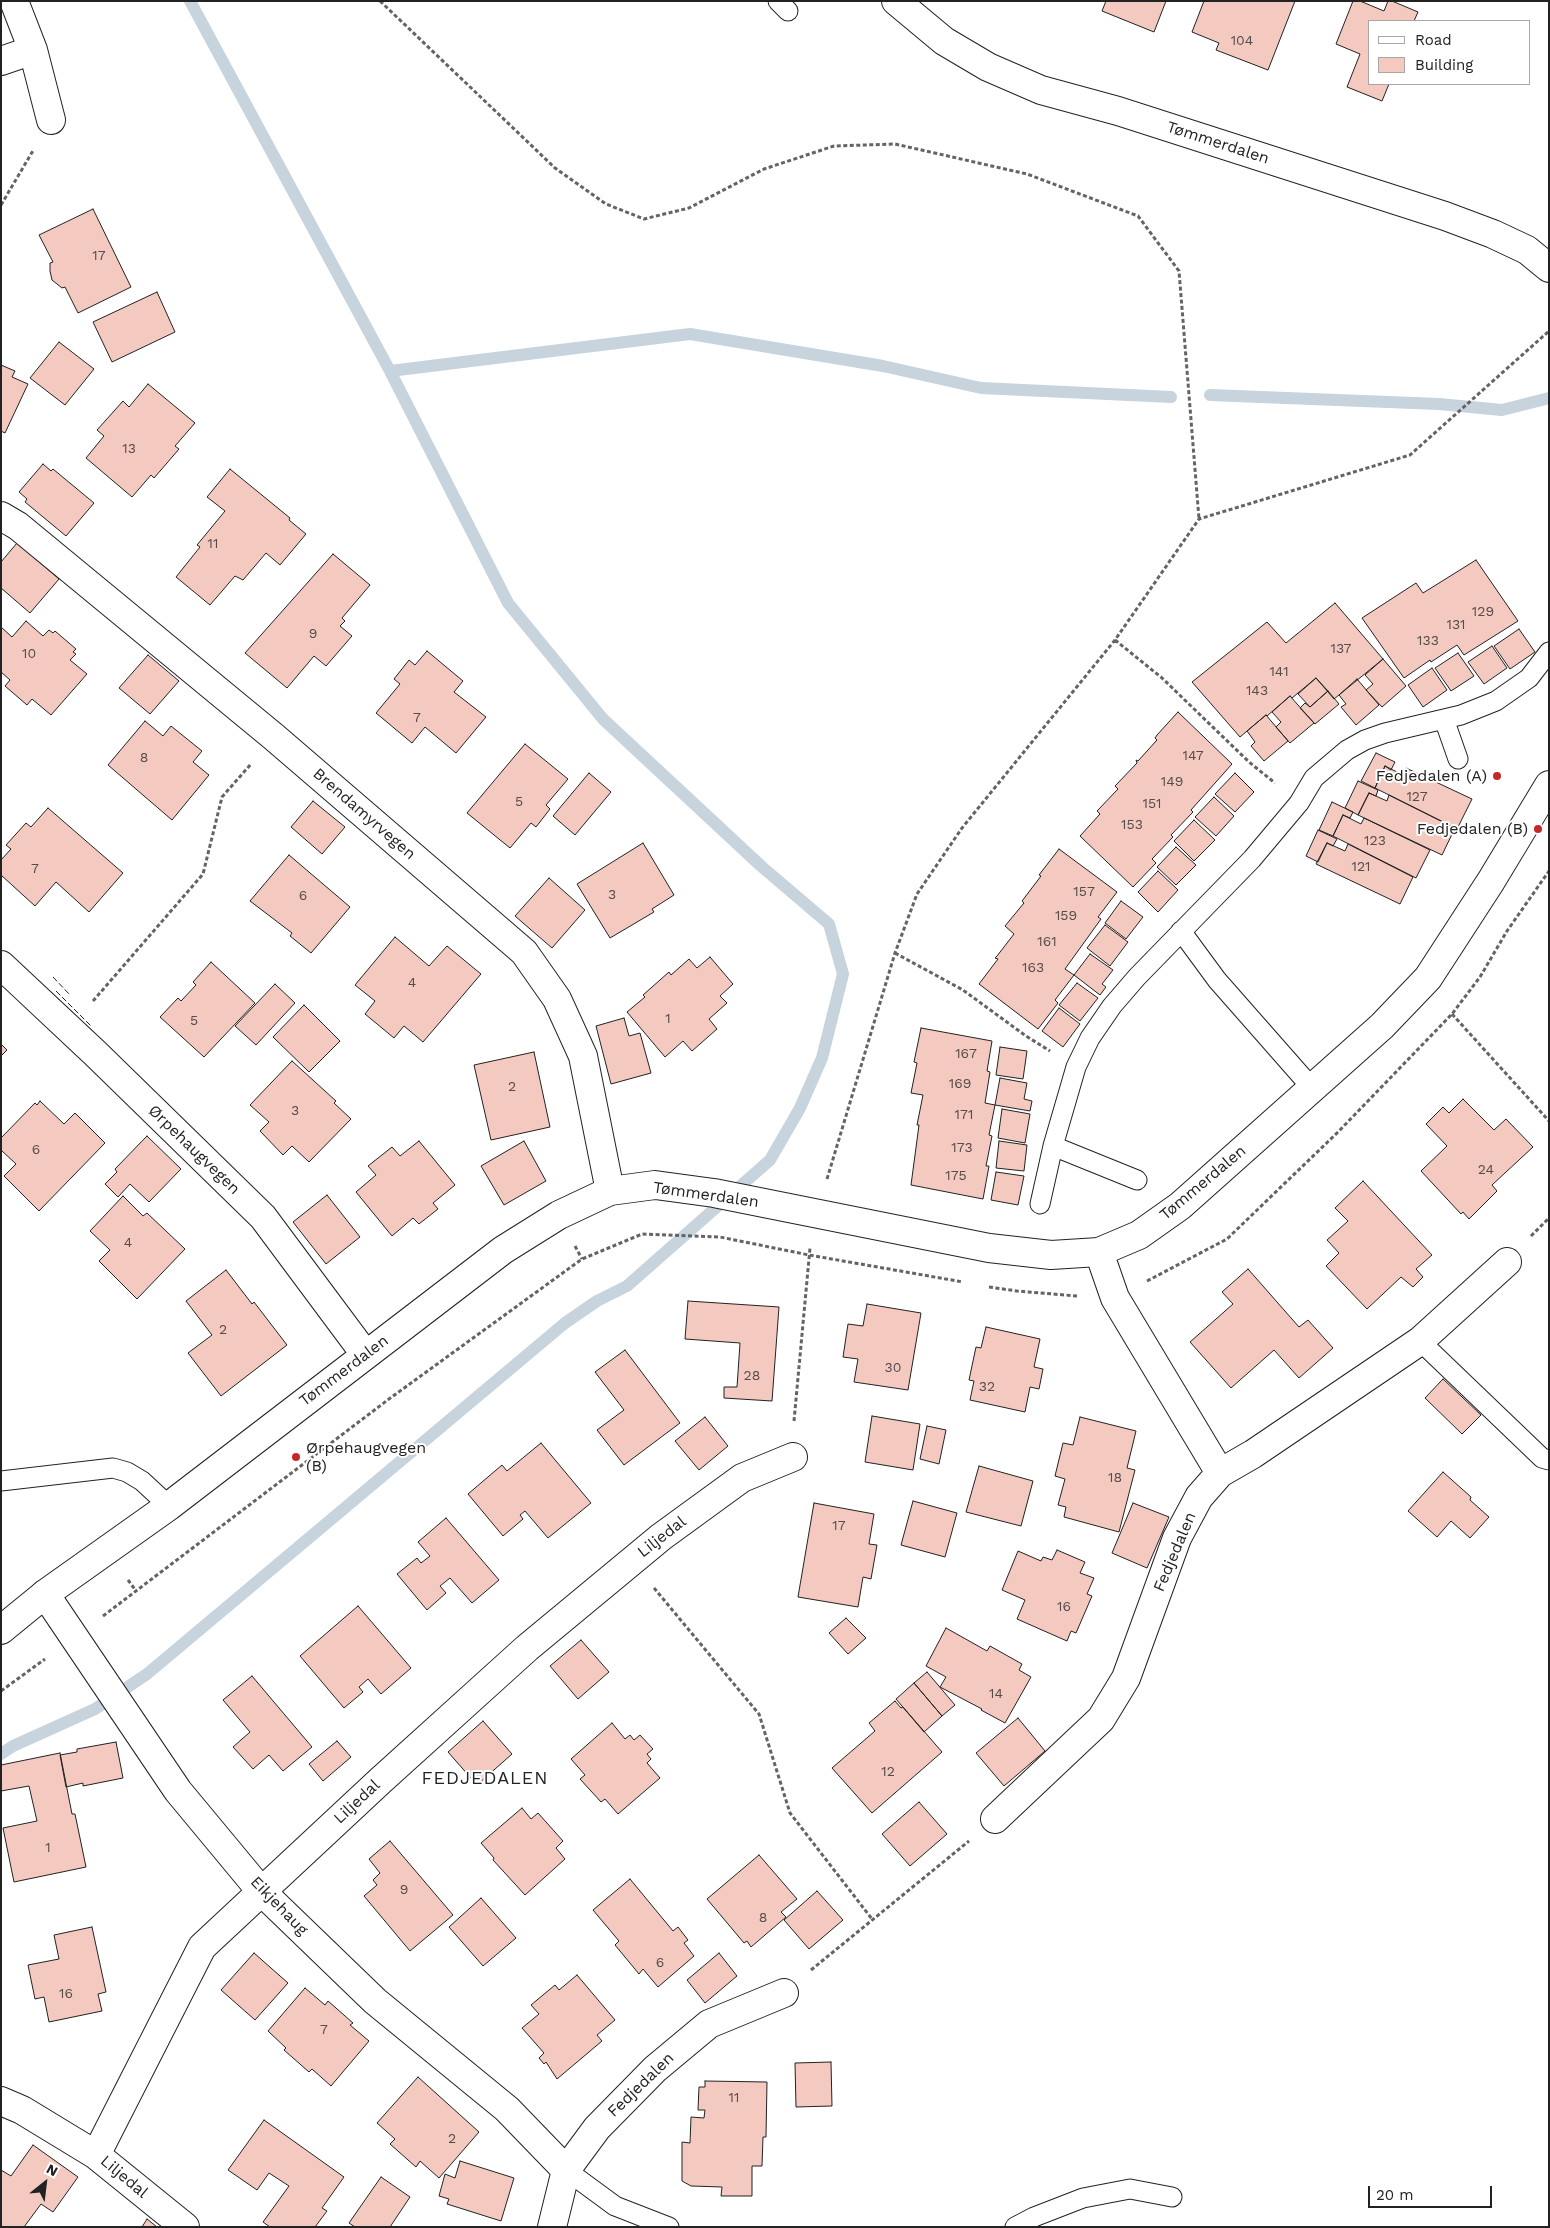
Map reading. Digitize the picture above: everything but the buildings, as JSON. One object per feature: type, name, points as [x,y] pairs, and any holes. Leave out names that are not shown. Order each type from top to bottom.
[{"type":"street","points":[[14,1],[33,50],[51,120]]},
{"type":"street","name":"Tømmerdalen","points":[[896,1],[944,41],[988,67],[1042,90],[1118,111],[1445,216],[1493,234],[1527,250],[1549,268]]},
{"type":"street","points":[[1,61],[33,50]]},
{"type":"street","name":"Brendamyrvegen","points":[[1,516],[18,526],[274,737],[524,952],[557,999],[583,1056],[610,1191]]},
{"type":"street","name":"Tømmerdalen","points":[[1,1630],[45,1594],[169,1506],[503,1250],[559,1216],[610,1191],[655,1185],[714,1193],[989,1248],[1051,1255],[1099,1252],[1139,1235],[1180,1206],[1382,1026],[1428,978],[1491,881],[1549,785]]},
{"type":"street","name":"Ørpehaugvegen","points":[[1,965],[103,1061],[263,1217],[365,1354]]},
{"type":"street","points":[[1099,1252],[1115,1298],[1220,1473]]},
{"type":"street","name":"Fedjedalen","points":[[995,1819],[1101,1719],[1126,1678],[1177,1538],[1199,1497],[1220,1473],[1252,1454],[1420,1341],[1507,1262]]},
{"type":"street","name":"Liljedal","points":[[185,2227],[96,2154],[202,1947],[526,1648],[632,1561],[742,1478],[793,1457]]},
{"type":"street","name":"Eikjehaug","points":[[45,1594],[178,1791],[262,1891],[375,2001],[507,2109],[566,2170]]},
{"type":"street","name":"Fedjedalen","points":[[552,2227],[566,2170],[597,2128],[655,2069],[709,2024],[784,1993]]},
{"type":"street","points":[[1,2101],[22,2110],[96,2154]]},
{"type":"lane","points":[[1040,1204],[1076,1067],[1090,1038],[1112,1006],[1181,931],[1252,859],[1299,803],[1314,778],[1347,750],[1385,733],[1444,719],[1496,701],[1529,678],[1549,652]]},
{"type":"lane","points":[[1444,719],[1458,759]]},
{"type":"lane","points":[[1181,931],[1217,980],[1312,1088]]},
{"type":"lane","points":[[1054,1146],[1138,1180]]},
{"type":"lane","points":[[1420,1341],[1542,1458],[1549,1460]]},
{"type":"lane","points":[[1,1481],[113,1468],[127,1472],[142,1481],[169,1506]]},
{"type":"lane","points":[[566,2170],[614,2206],[669,2227]]},
{"type":"lane","points":[[1015,2227],[1034,2217],[1083,2198],[1130,2190],[1172,2196]]},
{"type":"path","points":[[380,1],[554,168],[606,204],[644,219],[689,208],[764,169],[834,146],[895,144],[1027,174],[1138,216],[1179,270],[1199,519]]},
{"type":"path","points":[[1,205],[51,120]]},
{"type":"path","points":[[826,1181],[895,953],[917,894],[962,828],[1115,640],[1199,519],[1410,455],[1549,331]]},
{"type":"path","points":[[1115,640],[1162,678],[1249,762],[1299,803]]},
{"type":"path","points":[[89,1006],[204,874],[222,797],[274,737]]},
{"type":"path","points":[[980,1285],[1018,1292],[1115,1298],[1227,1239],[1338,1132],[1452,1014],[1480,977],[1507,931],[1549,871]]},
{"type":"path","points":[[895,953],[963,990],[1026,1036],[1076,1067]]},
{"type":"path","points":[[1452,1014],[1549,1121]]},
{"type":"path","points":[[1,1691],[304,1465],[389,1399],[582,1259],[642,1234],[720,1237],[809,1255],[970,1283]]},
{"type":"path","points":[[793,1457],[794,1419],[809,1255]]},
{"type":"path","points":[[632,1561],[759,1714],[790,1814],[872,1919]]},
{"type":"path","points":[[784,1993],[995,1819]]},
{"type":"waterway","points":[[1,1754],[13,1746],[95,1709],[147,1674],[565,1323],[597,1301],[627,1286],[770,1160],[800,1108],[822,1058],[843,974],[829,924],[761,866],[603,719],[508,603],[390,371],[190,1]]},
{"type":"waterway","points":[[390,371],[690,334],[883,366],[981,388],[1171,397]]},
{"type":"waterway","points":[[1210,395],[1439,404],[1502,410],[1549,398]]},
{"type":"fence","points":[[53,977],[70,995]]},
{"type":"fence","points":[[56,991],[92,1027]]},
{"type":"place","name":"Fedjedalen (A)","points":[[1497,776]]},
{"type":"place","name":"Fedjedalen (B)","points":[[1538,829]]},
{"type":"place","name":"Ørpehaugvegen (B)","points":[[296,1457]]},
{"type":"district","name":"FEDJEDALEN","points":[[485,1779]]}]
